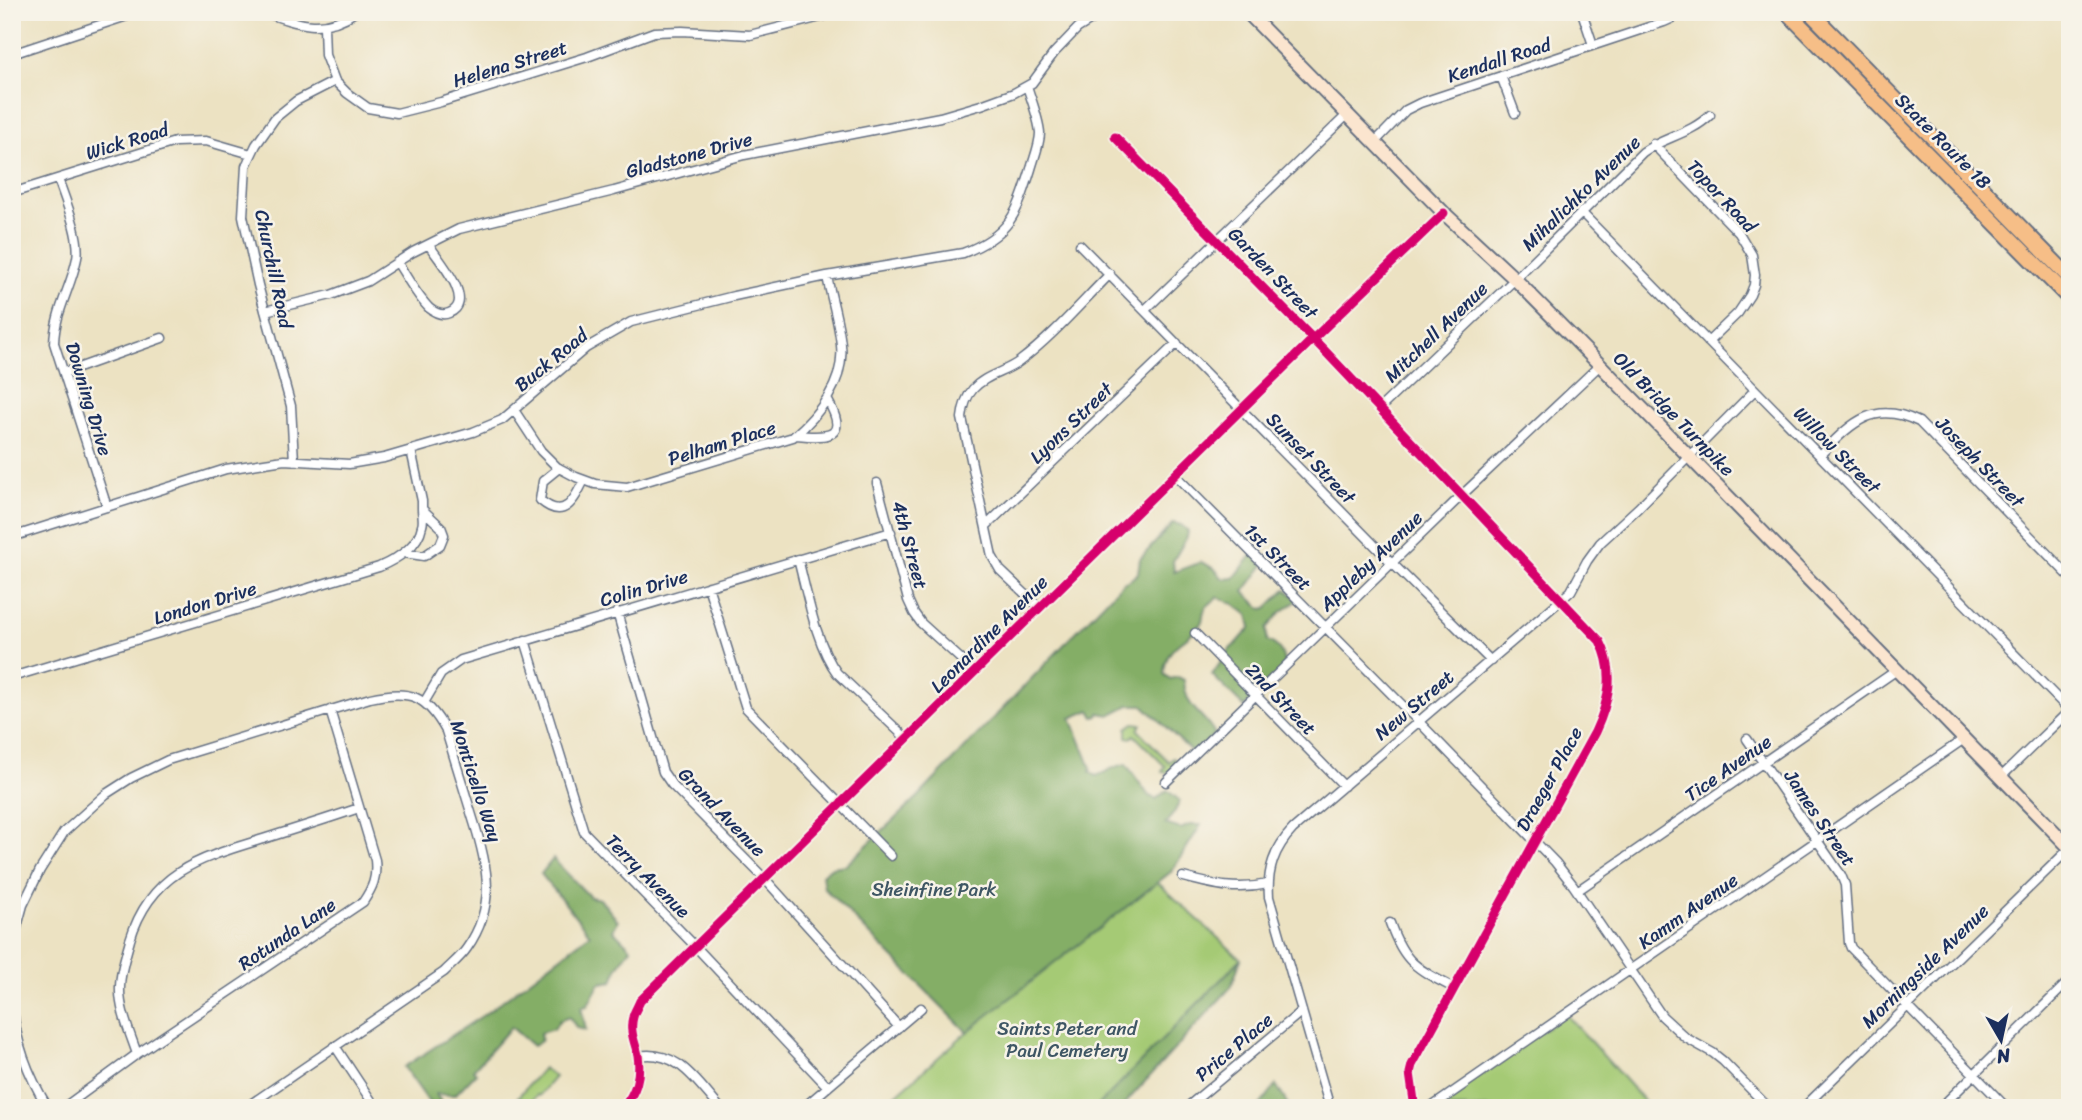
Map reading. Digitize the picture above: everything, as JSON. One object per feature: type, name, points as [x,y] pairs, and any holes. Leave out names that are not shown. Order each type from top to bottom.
[{"type":"highway","name":"State Route 18","points":[[1787,12],[2070,299]]},
{"type":"highway","name":"State Route 18","points":[[1810,12],[2070,278]]},
{"type":"street","points":[[12,54],[110,16],[138,12]]},
{"type":"street","points":[[264,12],[298,24],[324,26],[355,12]]},
{"type":"street","name":"Helena Street","points":[[335,81],[346,93],[368,107],[397,113],[587,57],[654,32],[750,35],[806,16],[840,12]]},
{"type":"street","name":"Gladstone Drive","points":[[265,311],[331,295],[368,281],[458,229],[614,191],[744,155],[940,117],[992,101],[1032,83],[1054,53],[1078,28],[1104,12]]},
{"type":"street","name":"Old Bridge Turnpike","points":[[1247,12],[1444,213],[1515,279],[1600,365],[2070,848]]},
{"type":"street","points":[[1582,12],[1593,45]]},
{"type":"street","name":"Kendall Road","points":[[1375,142],[1406,110],[1420,103],[1664,22],[1686,12]]},
{"type":"street","points":[[324,26],[325,55],[335,81]]},
{"type":"street","points":[[1501,76],[1515,113]]},
{"type":"street","name":"Churchill Road","points":[[294,460],[291,406],[243,216],[246,166],[275,118],[296,101],[335,81]]},
{"type":"street","name":"Buck Road","points":[[12,537],[226,469],[284,460],[349,464],[384,458],[473,432],[502,420],[586,348],[631,322],[827,276],[963,253],[993,239],[1008,224],[1021,203],[1040,133],[1027,86]]},
{"type":"street","points":[[1145,310],[1347,115]]},
{"type":"street","name":"Mihalichko Avenue","points":[[1515,279],[1643,152],[1653,144],[1695,128],[1710,115]]},
{"type":"street","name":"Garden Street","points":[[1115,137],[1462,495]]},
{"type":"street","name":"Wick Road","points":[[12,193],[175,142],[206,141],[251,154]]},
{"type":"street","name":"Topor Road","points":[[1653,144],[1739,233],[1752,255],[1755,275],[1751,295],[1738,313],[1707,342]]},
{"type":"street","name":"Downing Drive","points":[[58,179],[73,223],[78,256],[55,325],[54,343],[107,507]]},
{"type":"street","name":"Willow Street","points":[[1581,212],[2069,710]]},
{"type":"street","name":"Leonardine Avenue","points":[[623,1108],[636,1089],[638,1077],[638,1056],[632,1038],[632,1026],[640,1001],[1444,213]]},
{"type":"street","points":[[397,262],[430,309],[444,315],[453,312],[458,306],[459,293],[429,245]]},
{"type":"street","name":"Sunset Street","points":[[1080,245],[1491,661]]},
{"type":"street","points":[[1040,608],[1000,570],[992,556],[962,418],[964,404],[973,389],[1034,349],[1110,274]]},
{"type":"street","name":"Pelham Place","points":[[514,410],[541,451],[559,468],[595,484],[627,487],[793,438],[810,423],[827,399],[838,375],[842,347],[827,276]]},
{"type":"street","name":"Mitchell Avenue","points":[[1380,408],[1515,279]]},
{"type":"street","points":[[64,373],[162,338]]},
{"type":"street","name":"Lyons Street","points":[[986,526],[1177,343]]},
{"type":"street","name":"Appleby Avenue","points":[[1166,782],[1600,365]]},
{"type":"street","name":"New Street","points":[[1331,1108],[1271,906],[1268,884],[1271,865],[1284,839],[1561,600],[1571,590],[1600,543],[1755,390]]},
{"type":"street","points":[[796,435],[822,437],[835,431],[836,415],[827,399]]},
{"type":"street","name":"Joseph Street","points":[[1820,455],[1850,425],[1861,419],[1884,413],[1908,416],[1919,422],[2070,577]]},
{"type":"street","points":[[404,553],[412,547],[422,527],[422,501],[411,450]]},
{"type":"street","points":[[559,468],[543,481],[540,500],[546,506],[563,509],[575,500],[584,480]]},
{"type":"street","name":"1st Street","points":[[1175,475],[1555,862],[1673,1028],[1723,1061],[1769,1108]]},
{"type":"street","name":"4th Street","points":[[877,483],[908,600],[914,613],[975,672]]},
{"type":"street","name":"Draeger Place","points":[[1415,1108],[1410,1073],[1412,1065],[1595,732],[1605,710],[1610,686],[1607,658],[1600,641],[1462,495]]},
{"type":"street","name":"London Drive","points":[[12,677],[380,567],[404,553],[424,556],[440,545],[444,535],[441,527],[422,509]]},
{"type":"street","name":"Colin Drive","points":[[425,701],[441,674],[461,660],[891,532]]},
{"type":"street","points":[[798,559],[830,663],[837,673],[907,739]]},
{"type":"street","points":[[708,586],[746,708],[891,856]]},
{"type":"street","name":"Grand Avenue","points":[[617,612],[663,772],[672,785],[765,879],[899,1027]]},
{"type":"street","name":"2nd Street","points":[[1195,633],[1344,786]]},
{"type":"street","name":"Terry Avenue","points":[[525,640],[584,832],[828,1087]]},
{"type":"street","name":"Tice Avenue","points":[[1577,891],[1897,670]]},
{"type":"street","points":[[12,945],[23,905],[40,870],[64,832],[106,794],[131,778],[168,760],[389,694],[407,695],[425,701]]},
{"type":"street","name":"Monticello Way","points":[[245,1108],[444,972],[466,951],[483,917],[487,897],[485,858],[446,731],[425,701]]},
{"type":"street","name":"Rotunda Lane","points":[[63,1108],[137,1054],[363,902],[373,888],[376,876],[375,860],[330,710]]},
{"type":"street","points":[[2001,778],[2069,710]]},
{"type":"street","name":"James Street","points":[[1747,739],[1841,875],[1845,885],[1851,948],[2007,1108]]},
{"type":"street","name":"Kamm Avenue","points":[[1430,1108],[1964,739]]},
{"type":"street","points":[[137,1054],[123,1008],[120,987],[124,960],[136,920],[156,891],[179,871],[205,857],[359,808]]},
{"type":"street","name":"Morningside Avenue","points":[[1803,1108],[2070,848]]},
{"type":"street","points":[[1183,877],[1235,888],[1268,884]]},
{"type":"street","points":[[1390,923],[1403,954],[1419,970],[1454,988]]},
{"type":"street","points":[[1940,1108],[2070,980]]},
{"type":"street","points":[[12,1003],[15,1031],[25,1065],[48,1108]]},
{"type":"street","points":[[803,1108],[921,1008]]},
{"type":"street","name":"Price Place","points":[[1186,1108],[1302,1010]]},
{"type":"street","points":[[335,1046],[376,1108]]},
{"type":"street","points":[[638,1056],[659,1055],[674,1060],[720,1108]]},
{"type":"green space","name":"Sheinfine Park","points":[[1173,523],[1188,531],[1173,561],[1174,572],[1201,562],[1214,568],[1223,579],[1234,578],[1253,554],[1264,565],[1244,592],[1262,609],[1267,608],[1286,589],[1298,600],[1280,613],[1267,628],[1267,641],[1280,651],[1285,667],[1244,707],[1212,675],[1230,649],[1251,627],[1248,615],[1234,604],[1218,597],[1205,609],[1200,625],[1176,646],[1165,664],[1164,674],[1170,679],[1178,677],[1184,680],[1191,705],[1215,734],[1194,754],[1143,705],[1129,705],[1110,715],[1099,713],[1094,717],[1090,710],[1071,718],[1091,768],[1090,772],[1096,776],[1126,764],[1149,796],[1156,799],[1167,790],[1180,801],[1165,824],[1181,829],[1189,825],[1201,825],[1172,871],[967,1032],[824,888],[822,875],[832,867],[846,865],[918,797],[1123,583],[1138,573],[1140,559]]},
{"type":"green space","points":[[1134,723],[1141,724],[1138,730],[1169,762],[1175,759],[1176,765],[1167,773],[1162,772],[1165,766],[1134,735],[1127,737],[1127,728]]},
{"type":"green space","points":[[553,859],[590,897],[600,899],[618,921],[613,930],[631,948],[618,967],[613,981],[600,983],[587,1006],[581,1007],[586,1030],[577,1028],[569,1017],[559,1021],[554,1029],[540,1033],[541,1041],[533,1046],[511,1027],[473,1070],[476,1073],[455,1095],[436,1094],[445,1108],[433,1108],[404,1067],[485,1014],[590,934],[541,874]]},
{"type":"green space","name":"Saints Peter and Paul Cemetery","points":[[1157,882],[1241,959],[1096,1108],[881,1108],[967,1032]]},
{"type":"green space","points":[[1241,959],[1231,987],[1121,1108],[1096,1108]]},
{"type":"green space","points":[[1566,1014],[1644,1101],[1646,1108],[1440,1108],[1437,1103]]},
{"type":"green space","points":[[543,1068],[555,1077],[532,1101],[534,1103],[530,1107],[518,1097]]},
{"type":"green space","points":[[1276,1085],[1290,1108],[1258,1108]]},
{"type":"cycle path","points":[[1115,137],[1324,350],[1600,641],[1605,653],[1609,687],[1600,721],[1412,1065],[1410,1073],[1415,1108]]},
{"type":"cycle path","points":[[623,1108],[638,1077],[638,1055],[632,1027],[640,1001],[1444,213]]}]
